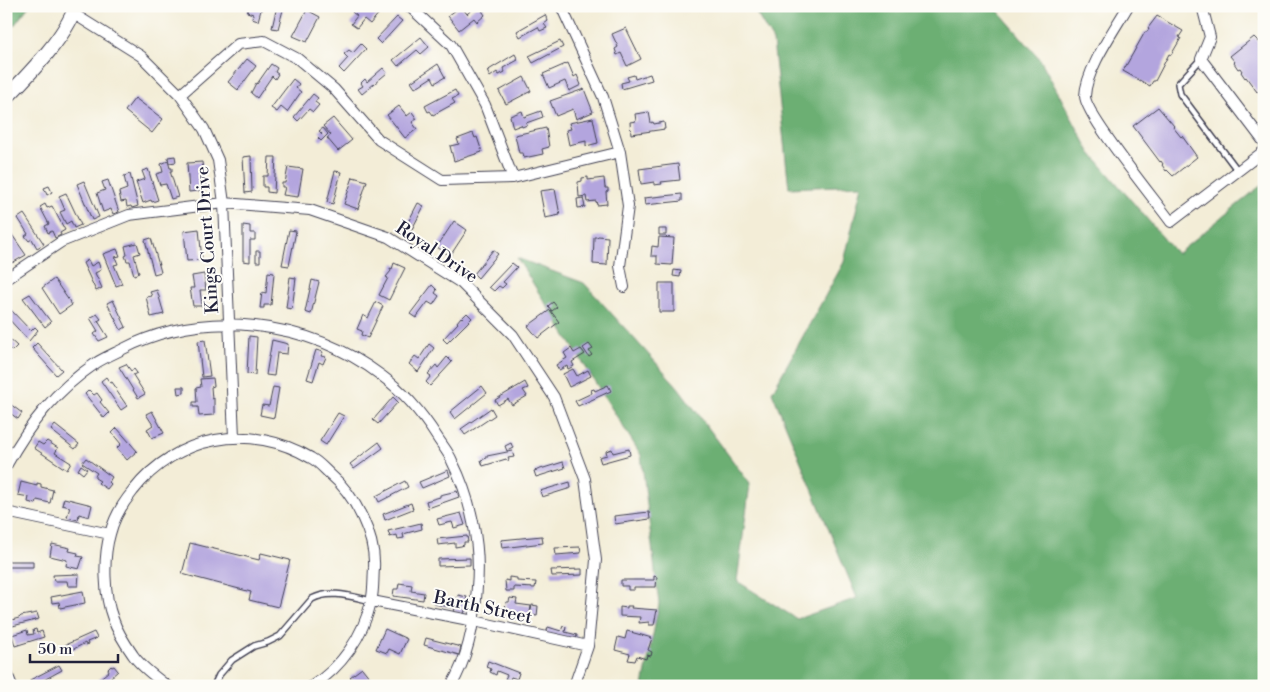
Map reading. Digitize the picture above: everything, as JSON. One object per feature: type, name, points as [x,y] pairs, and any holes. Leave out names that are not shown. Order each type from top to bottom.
[{"type":"main road","points":[[6,98],[46,56],[75,10]]},
{"type":"street","points":[[409,6],[451,45],[484,105],[513,178]]},
{"type":"street","points":[[561,6],[603,97],[620,152],[628,206],[620,266],[624,287]]},
{"type":"street","points":[[1128,6],[1090,73],[1085,97],[1099,126],[1171,222],[1264,151]]},
{"type":"street","points":[[1202,6],[1210,37],[1200,59],[1264,142]]},
{"type":"street","name":"Kings Court Drive","points":[[75,10],[141,56],[180,95],[204,129],[218,160],[224,203],[234,437]]},
{"type":"street","points":[[180,95],[238,44],[264,41],[298,60],[334,89],[379,140],[442,180],[513,178],[620,152]]},
{"type":"street","name":"Royal Drive","points":[[6,279],[61,242],[130,215],[224,203],[310,210],[388,237],[461,283],[513,335],[554,397],[586,479],[596,560],[588,646],[574,686]]},
{"type":"street","points":[[6,466],[30,425],[61,390],[97,362],[139,341],[183,328],[229,323],[284,329],[336,347],[383,376],[422,414],[452,460],[472,512],[479,566],[474,621],[451,686]]},
{"type":"street","points":[[167,686],[134,657],[113,619],[104,576],[110,534],[123,503],[150,471],[170,456],[201,442],[234,437],[275,442],[312,458],[343,485],[364,520],[374,560],[372,601],[362,630],[346,657],[324,678],[312,686]]},
{"type":"street","points":[[6,512],[110,534]]},
{"type":"street","name":"Barth Street","points":[[372,601],[588,646]]},
{"type":"street","points":[[6,672],[12,686]]},
{"type":"lane","points":[[1200,59],[1178,84],[1180,94],[1238,171]]},
{"type":"lane","points":[[214,686],[219,675],[232,660],[254,646],[280,636],[312,599],[319,595],[332,594],[372,601]]},
{"type":"green space","points":[[6,6],[29,6],[6,36]]},
{"type":"green space","points":[[752,6],[994,6],[1040,59],[1090,152],[1177,254],[1264,183],[1264,686],[643,686],[659,604],[641,455],[517,258],[584,283],[678,387],[750,484],[737,581],[797,619],[857,598],[772,392],[844,262],[862,185],[789,188],[773,41]]},
{"type":"building","points":[[249,6],[262,6],[258,21],[252,19],[253,14],[247,12]]},
{"type":"building","points":[[277,6],[284,6],[278,29],[272,28]]},
{"type":"building","points":[[357,6],[384,7],[370,24],[364,19],[357,28],[351,24],[357,16],[352,12]]},
{"type":"building","points":[[461,6],[467,14],[476,6],[482,6],[485,10],[483,11],[480,8],[485,15],[477,22],[474,18],[459,30],[448,16]]},
{"type":"building","points":[[307,10],[320,17],[307,42],[293,36]]},
{"type":"building","points":[[545,15],[548,21],[544,24],[547,28],[540,31],[538,27],[520,37],[517,31]]},
{"type":"building","points":[[1157,16],[1183,31],[1171,55],[1169,54],[1155,81],[1150,86],[1123,71],[1145,32],[1147,32]]},
{"type":"building","points":[[397,17],[402,21],[381,44],[376,39]]},
{"type":"building","points":[[626,28],[641,59],[627,66],[621,53],[617,55],[615,49],[618,47],[612,34]]},
{"type":"building","points":[[421,37],[429,47],[421,54],[417,50],[398,66],[393,60]]},
{"type":"building","points":[[1254,37],[1264,47],[1264,101],[1230,56]]},
{"type":"building","points":[[560,41],[563,47],[533,63],[529,56]]},
{"type":"building","points":[[361,44],[366,49],[344,73],[339,68],[348,58],[344,54],[349,50],[353,53]]},
{"type":"building","points":[[515,54],[518,60],[503,68],[505,72],[499,75],[497,72],[490,77],[487,71]]},
{"type":"building","points":[[247,59],[256,66],[238,90],[228,82]]},
{"type":"building","points":[[568,63],[574,77],[577,75],[581,85],[569,91],[565,81],[549,88],[543,74]]},
{"type":"building","points":[[271,64],[277,68],[275,72],[278,74],[275,79],[272,76],[257,98],[251,93],[256,83]]},
{"type":"building","points":[[438,64],[445,77],[435,83],[432,77],[415,88],[411,82]]},
{"type":"building","points":[[383,68],[387,73],[362,94],[358,89],[363,86],[361,83],[365,79],[367,82]]},
{"type":"building","points":[[650,74],[652,80],[622,89],[621,83],[629,81],[627,77],[634,75],[635,79]]},
{"type":"building","points":[[524,77],[531,91],[506,104],[499,91]]},
{"type":"building","points":[[293,79],[299,84],[296,88],[301,92],[287,112],[281,107],[277,112],[271,108]]},
{"type":"building","points":[[584,89],[593,112],[576,119],[573,109],[556,116],[550,101]]},
{"type":"building","points":[[455,90],[458,96],[452,99],[455,103],[433,115],[430,111],[428,112],[425,106]]},
{"type":"building","points":[[313,94],[318,98],[315,102],[319,105],[313,112],[309,109],[298,121],[294,117]]},
{"type":"building","points":[[135,98],[163,119],[152,133],[125,111]]},
{"type":"building","points":[[399,106],[407,116],[412,112],[417,119],[412,122],[417,129],[405,138],[387,115]]},
{"type":"building","points":[[1158,107],[1197,157],[1173,176],[1166,171],[1161,161],[1133,126]]},
{"type":"building","points":[[522,111],[524,117],[541,111],[543,117],[526,123],[527,125],[522,127],[521,125],[513,128],[510,116]]},
{"type":"building","points":[[649,112],[651,123],[664,122],[665,129],[631,134],[630,122],[636,121],[635,114]]},
{"type":"building","points":[[333,118],[352,140],[338,151],[327,138],[331,135],[323,126]]},
{"type":"building","points":[[593,118],[598,143],[586,146],[586,141],[569,145],[566,130],[571,129],[569,123]]},
{"type":"building","points":[[323,128],[328,134],[321,141],[318,138],[322,134],[319,131]]},
{"type":"building","points":[[546,128],[549,147],[542,149],[543,154],[524,158],[523,153],[519,153],[515,135]]},
{"type":"building","points":[[473,133],[475,138],[477,137],[482,152],[454,161],[450,146],[459,144],[457,139]]},
{"type":"building","points":[[175,156],[176,162],[169,163],[168,157]]},
{"type":"building","points":[[251,156],[252,192],[245,193],[243,157]]},
{"type":"building","points":[[269,157],[276,157],[274,193],[267,192],[267,187],[263,187],[263,176],[268,176]]},
{"type":"building","points":[[168,161],[170,168],[172,168],[172,171],[170,171],[178,197],[171,199],[166,184],[160,185],[156,174],[163,172],[161,164]]},
{"type":"building","points":[[202,162],[205,190],[189,192],[187,163]]},
{"type":"building","points":[[678,164],[680,180],[661,182],[662,184],[654,185],[654,182],[641,184],[639,169]]},
{"type":"building","points":[[288,167],[303,169],[298,197],[283,195],[285,187],[282,187],[282,183],[285,183]]},
{"type":"building","points":[[148,169],[158,200],[143,203],[136,182],[145,179],[142,171]]},
{"type":"building","points":[[335,171],[341,172],[333,204],[327,202]]},
{"type":"building","points":[[130,174],[138,206],[132,208],[131,206],[127,207],[126,201],[121,202],[119,192],[127,189],[124,176]]},
{"type":"building","points":[[353,177],[367,181],[358,209],[344,204]]},
{"type":"building","points":[[588,177],[588,180],[604,178],[605,188],[608,188],[606,192],[607,204],[597,205],[596,201],[587,202],[586,196],[579,197],[578,182],[582,181],[582,178]]},
{"type":"building","points":[[108,180],[119,212],[113,214],[111,209],[103,212],[97,193],[105,190],[102,182]]},
{"type":"building","points":[[84,181],[99,217],[92,220],[77,184]]},
{"type":"building","points":[[49,186],[52,192],[47,195],[44,188]]},
{"type":"building","points":[[555,189],[560,215],[545,218],[540,191]]},
{"type":"building","points":[[66,193],[81,225],[74,228],[71,221],[66,224],[60,212],[65,210],[59,196]]},
{"type":"building","points":[[682,194],[682,201],[645,205],[644,198]]},
{"type":"building","points":[[583,198],[585,207],[578,208],[577,199]]},
{"type":"building","points":[[418,203],[424,206],[410,233],[404,230]]},
{"type":"building","points":[[45,204],[47,208],[52,206],[65,230],[55,238],[52,231],[48,233],[45,226],[49,224],[40,207]]},
{"type":"building","points":[[24,214],[44,244],[37,248],[32,239],[29,241],[25,236],[28,234],[18,218]]},
{"type":"building","points":[[454,221],[467,230],[450,256],[437,247]]},
{"type":"building","points":[[243,225],[250,226],[250,233],[255,233],[255,240],[250,240],[250,262],[243,261]]},
{"type":"building","points":[[6,226],[26,255],[12,263],[7,255],[11,252],[7,247],[10,244],[6,239]]},
{"type":"building","points":[[199,229],[202,260],[187,261],[184,231]]},
{"type":"building","points":[[659,229],[666,229],[666,235],[659,235]]},
{"type":"building","points":[[289,230],[296,231],[289,266],[282,265]]},
{"type":"building","points":[[594,237],[608,237],[607,265],[593,264]]},
{"type":"building","points":[[659,237],[674,238],[672,265],[657,264],[657,256],[651,256],[652,246],[658,247]]},
{"type":"building","points":[[151,238],[161,272],[154,274],[145,240]]},
{"type":"building","points":[[137,243],[140,253],[134,255],[139,273],[134,275],[130,261],[127,261],[125,256],[127,255],[125,246]]},
{"type":"building","points":[[117,249],[120,256],[115,257],[118,264],[114,265],[122,284],[116,286],[103,254]]},
{"type":"building","points":[[493,250],[498,254],[478,278],[474,274]]},
{"type":"building","points":[[256,251],[260,251],[260,262],[256,262]]},
{"type":"building","points":[[88,260],[91,266],[98,262],[101,270],[95,273],[102,288],[96,291],[83,263]]},
{"type":"building","points":[[394,263],[405,268],[389,300],[379,295]]},
{"type":"building","points":[[512,263],[517,267],[503,282],[506,284],[502,288],[499,286],[494,291],[489,287]]},
{"type":"building","points":[[674,270],[681,271],[680,277],[673,276]]},
{"type":"building","points":[[268,272],[274,273],[271,305],[264,305],[264,308],[260,308],[262,292],[266,293]]},
{"type":"building","points":[[204,274],[206,290],[200,290],[202,306],[193,306],[190,288],[194,288],[192,276]]},
{"type":"building","points":[[290,277],[296,278],[292,309],[286,308]]},
{"type":"building","points":[[54,279],[72,305],[59,314],[42,288]]},
{"type":"building","points":[[312,280],[319,282],[311,314],[305,312]]},
{"type":"building","points":[[659,283],[674,283],[674,312],[659,312]]},
{"type":"building","points":[[432,285],[437,290],[435,293],[439,296],[433,305],[428,302],[416,318],[410,314]]},
{"type":"building","points":[[157,290],[164,314],[151,317],[146,297],[152,296],[150,292]]},
{"type":"building","points":[[30,294],[51,322],[45,327],[23,298]]},
{"type":"building","points":[[113,300],[126,327],[121,330],[107,303]]},
{"type":"building","points":[[376,302],[383,306],[368,338],[361,335],[362,331],[357,329],[363,315],[368,318]]},
{"type":"building","points":[[553,302],[557,307],[552,311],[548,306]]},
{"type":"building","points":[[10,309],[31,331],[35,327],[38,330],[29,341],[6,316]]},
{"type":"building","points":[[550,310],[559,322],[538,338],[528,326]]},
{"type":"building","points":[[467,313],[472,318],[447,343],[443,339],[461,317]]},
{"type":"building","points":[[97,314],[101,319],[96,322],[98,321],[108,337],[99,341],[94,334],[98,331],[90,318]]},
{"type":"building","points":[[6,336],[17,346],[12,351],[6,345]]},
{"type":"building","points":[[249,336],[257,337],[255,375],[247,374]]},
{"type":"building","points":[[205,340],[210,376],[202,377],[198,341]]},
{"type":"building","points":[[272,340],[288,344],[287,354],[277,353],[274,376],[266,375]]},
{"type":"building","points":[[37,343],[62,370],[56,375],[32,348]]},
{"type":"building","points":[[429,344],[434,348],[418,372],[409,364],[415,356],[419,359]]},
{"type":"building","points":[[589,344],[593,349],[589,351],[592,355],[589,357],[583,348]]},
{"type":"building","points":[[571,348],[574,353],[581,349],[585,354],[572,362],[574,366],[568,369],[567,366],[559,370],[556,365],[567,358],[564,353]]},
{"type":"building","points":[[316,350],[323,352],[321,356],[326,357],[323,364],[319,362],[313,381],[307,379]]},
{"type":"building","points":[[447,357],[452,362],[430,386],[426,382],[431,376],[428,374],[436,365],[438,368]]},
{"type":"building","points":[[126,364],[131,371],[134,369],[137,373],[133,375],[145,394],[138,398],[119,367]]},
{"type":"building","points":[[573,369],[577,376],[588,370],[591,376],[569,387],[563,374]]},
{"type":"building","points":[[106,377],[110,383],[112,382],[127,406],[121,410],[101,381]]},
{"type":"building","points":[[213,378],[214,386],[211,387],[212,399],[214,398],[214,415],[199,416],[198,407],[193,407],[193,402],[197,402],[196,388],[201,387],[200,379]]},
{"type":"building","points":[[525,382],[528,388],[523,390],[527,396],[512,405],[508,399],[498,405],[495,400]]},
{"type":"building","points":[[608,385],[611,391],[578,406],[575,401],[592,393],[591,390],[594,389],[595,391]]},
{"type":"building","points":[[482,386],[487,393],[455,419],[450,412]]},
{"type":"building","points":[[177,387],[184,387],[184,393],[178,394]]},
{"type":"building","points":[[273,387],[279,388],[274,418],[260,415],[262,405],[269,406]]},
{"type":"building","points":[[89,390],[94,395],[97,393],[102,400],[100,402],[109,413],[104,418],[85,394]]},
{"type":"building","points":[[393,397],[398,402],[378,424],[373,420]]},
{"type":"building","points":[[6,401],[22,413],[18,419],[10,413],[6,417]]},
{"type":"building","points":[[491,408],[495,415],[465,435],[461,429]]},
{"type":"building","points":[[152,411],[164,433],[152,438],[147,429],[153,425],[146,414]]},
{"type":"building","points":[[338,413],[344,416],[326,445],[320,441]]},
{"type":"building","points":[[55,425],[79,444],[75,449],[51,430]]},
{"type":"building","points":[[117,428],[137,451],[127,460],[117,448],[121,444],[112,433]]},
{"type":"building","points":[[47,441],[58,448],[55,453],[71,463],[67,470],[34,448],[38,442],[43,445]]},
{"type":"building","points":[[379,442],[383,448],[354,469],[350,464]]},
{"type":"building","points":[[511,443],[513,448],[507,451],[505,446]]},
{"type":"building","points":[[612,449],[613,453],[629,449],[630,455],[601,463],[599,457],[607,455],[606,451]]},
{"type":"building","points":[[512,451],[514,457],[508,458],[509,460],[507,461],[506,459],[483,466],[481,460],[487,458],[487,456]]},
{"type":"building","points":[[86,458],[112,477],[109,482],[111,484],[107,489],[98,483],[100,481],[95,478],[97,473],[82,463]]},
{"type":"building","points":[[563,462],[565,468],[536,477],[534,471]]},
{"type":"building","points":[[81,465],[87,469],[83,474],[78,470]]},
{"type":"building","points":[[448,470],[450,476],[422,488],[419,482]]},
{"type":"building","points":[[405,481],[408,487],[379,502],[376,496]]},
{"type":"building","points":[[21,482],[37,486],[37,483],[41,484],[41,487],[53,490],[50,503],[37,500],[36,504],[28,502],[29,497],[18,495]]},
{"type":"building","points":[[570,482],[571,488],[542,497],[540,491]]},
{"type":"building","points":[[457,491],[459,497],[428,508],[426,501]]},
{"type":"building","points":[[64,498],[92,505],[89,517],[79,514],[78,520],[67,517],[70,507],[62,505]]},
{"type":"building","points":[[411,503],[413,509],[385,520],[383,514]]},
{"type":"building","points":[[649,512],[650,519],[615,524],[614,516]]},
{"type":"building","points":[[461,513],[465,525],[454,528],[452,522],[439,525],[437,519]]},
{"type":"building","points":[[421,523],[422,529],[403,534],[404,538],[398,539],[397,535],[390,537],[388,531]]},
{"type":"building","points":[[467,536],[468,542],[464,542],[464,545],[461,546],[455,547],[455,543],[438,545],[437,539]]},
{"type":"building","points":[[542,536],[543,543],[502,548],[501,540]]},
{"type":"building","points":[[190,543],[259,560],[261,553],[290,560],[278,607],[249,600],[251,592],[182,574]]},
{"type":"building","points":[[52,544],[70,548],[69,551],[78,553],[77,556],[83,557],[79,569],[66,566],[67,560],[50,556]]},
{"type":"building","points":[[580,547],[581,553],[556,555],[555,548]]},
{"type":"building","points":[[470,558],[470,565],[438,566],[438,559]]},
{"type":"building","points":[[6,561],[33,561],[33,567],[6,567]]},
{"type":"building","points":[[582,569],[582,575],[552,576],[551,570]]},
{"type":"building","points":[[79,574],[78,586],[68,586],[67,581],[54,581],[53,575]]},
{"type":"building","points":[[654,576],[657,577],[656,587],[634,587],[634,590],[628,590],[628,586],[621,586],[621,580],[654,580]]},
{"type":"building","points":[[509,577],[517,578],[517,581],[536,582],[535,588],[514,587],[514,591],[506,591],[505,580],[509,581]]},
{"type":"building","points":[[399,583],[412,585],[411,591],[424,593],[423,600],[393,596],[394,589],[398,589]]},
{"type":"building","points":[[83,591],[85,603],[60,608],[59,602],[52,603],[51,597]]},
{"type":"building","points":[[458,595],[467,597],[465,604],[469,605],[464,614],[454,612],[455,608],[435,604],[437,598],[456,602]]},
{"type":"building","points":[[510,598],[517,599],[516,604],[531,606],[529,620],[518,618],[517,620],[504,616],[506,602],[509,602]]},
{"type":"building","points":[[532,605],[538,606],[537,616],[530,615]]},
{"type":"building","points":[[627,606],[657,610],[654,625],[649,625],[649,622],[639,623],[640,617],[620,616],[620,607],[627,608]]},
{"type":"building","points":[[37,613],[39,619],[9,627],[8,621]]},
{"type":"building","points":[[563,626],[566,627],[565,632],[577,635],[576,641],[546,634],[548,627],[561,631]]},
{"type":"building","points":[[36,629],[37,633],[42,631],[44,637],[15,646],[12,635],[27,630],[28,635],[34,634],[33,630]]},
{"type":"building","points":[[385,629],[407,639],[400,654],[389,649],[387,653],[376,649]]},
{"type":"building","points":[[627,631],[652,638],[648,650],[652,652],[651,656],[647,655],[646,659],[637,656],[635,661],[628,660],[630,654],[615,650],[618,637],[625,639]]},
{"type":"building","points":[[94,632],[97,638],[87,642],[88,644],[86,645],[85,643],[68,652],[65,645]]},
{"type":"building","points":[[426,638],[461,647],[459,655],[424,645]]},
{"type":"building","points":[[488,661],[519,673],[517,679],[511,677],[510,680],[505,679],[507,675],[497,671],[496,675],[490,672],[491,669],[486,667]]},
{"type":"building","points":[[59,665],[62,670],[33,686],[30,680]]},
{"type":"building","points":[[114,666],[118,671],[110,678],[112,680],[109,682],[108,680],[101,686],[91,686],[109,671],[108,669]]},
{"type":"building","points":[[362,668],[370,678],[364,683],[366,686],[353,686],[356,683],[350,677]]},
{"type":"building","points":[[65,680],[69,686],[57,686]]},
{"type":"building","points":[[54,681],[57,686],[47,686]]}]
